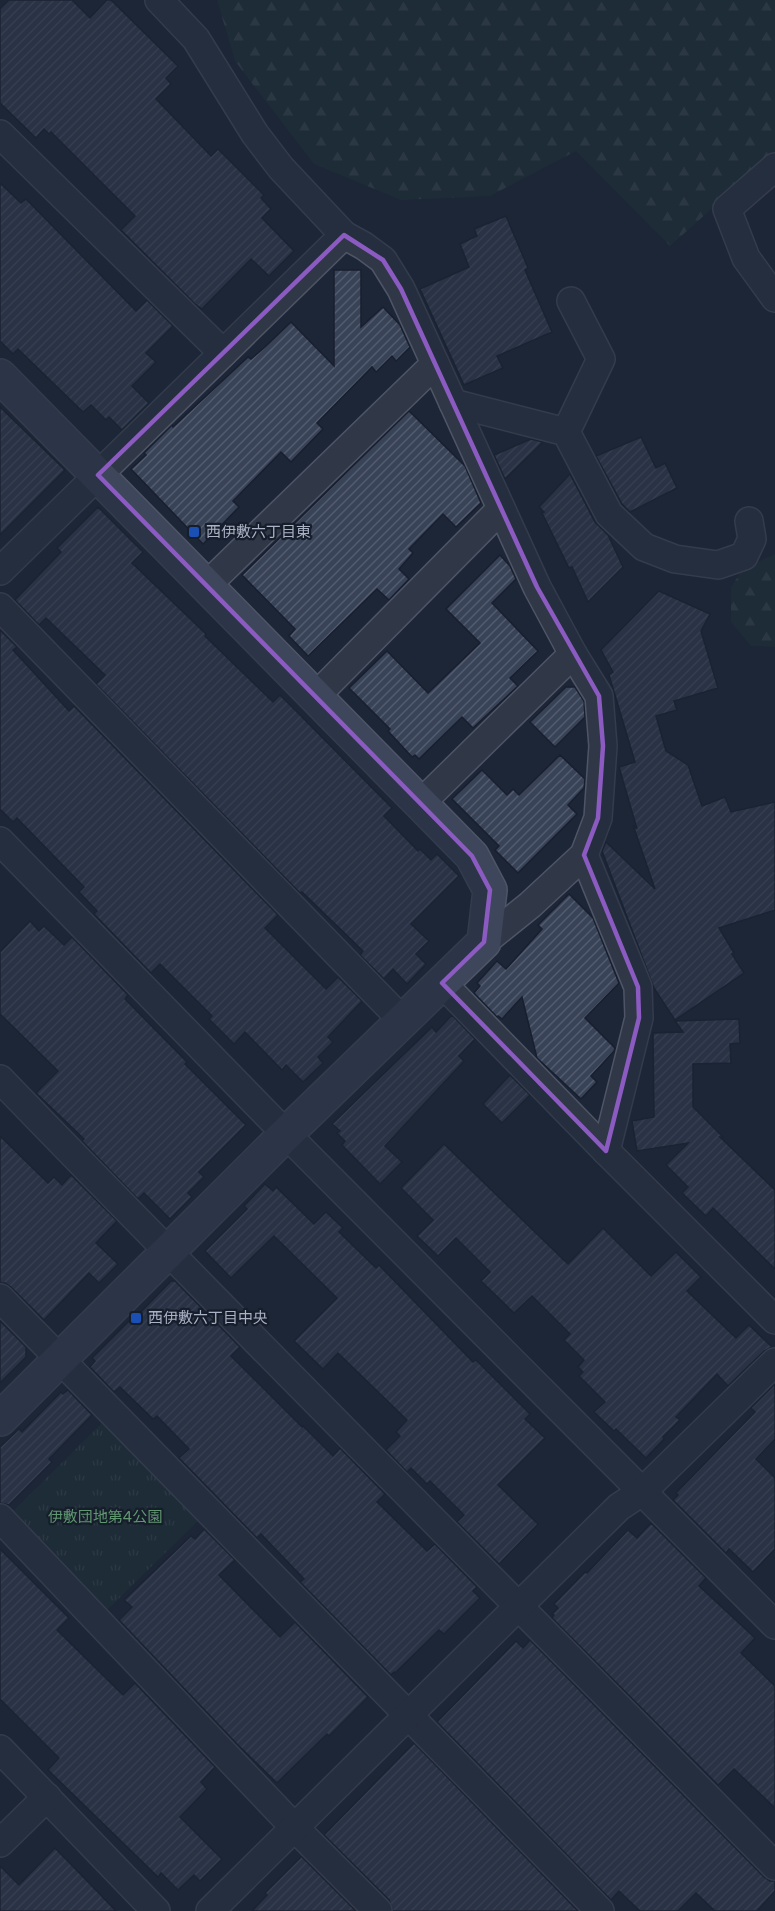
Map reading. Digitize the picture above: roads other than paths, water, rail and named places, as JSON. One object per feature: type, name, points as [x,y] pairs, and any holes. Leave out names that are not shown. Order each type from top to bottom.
[{"type":"street","points":[[0,1419],[441,983],[484,942],[530,905],[584,855],[598,818],[603,746],[599,696],[573,654],[537,587],[401,289],[383,260],[344,235],[281,168],[255,134],[196,39],[159,0]]},
{"type":"street","points":[[0,134],[223,353]]},
{"type":"street","points":[[775,167],[727,209],[746,258],[775,298]]},
{"type":"street","points":[[0,571],[344,235]]},
{"type":"street","points":[[566,432],[601,359],[571,301]]},
{"type":"street","points":[[207,585],[435,364]]},
{"type":"street","points":[[0,376],[472,856],[490,890],[484,942]]},
{"type":"street","points":[[453,403],[566,432],[609,514],[644,547],[675,560],[718,565],[744,556],[752,539],[749,521]]},
{"type":"street","points":[[316,696],[501,509]]},
{"type":"street","points":[[0,607],[403,1021]]},
{"type":"street","points":[[421,803],[573,654]]},
{"type":"street","points":[[0,841],[286,1134],[775,1624]]},
{"type":"street","points":[[584,855],[638,987],[639,1018],[606,1151]]},
{"type":"street","points":[[441,983],[775,1320]]},
{"type":"street","points":[[0,1079],[775,1866]]},
{"type":"street","points":[[0,1298],[600,1911]]},
{"type":"street","points":[[210,1911],[619,1507],[643,1491],[775,1362]]},
{"type":"street","points":[[0,1518],[295,1828],[378,1911]]},
{"type":"street","points":[[0,1749],[156,1911]]},
{"type":"street","points":[[0,1843],[47,1797]]},
{"type":"place","name":"西伊敷六丁目東","points":[[194,532]]},
{"type":"place","name":"西伊敷六丁目中央","points":[[136,1318]]},
{"type":"park label","name":"伊敷団地第4公園","points":[[105,1517]]}]
